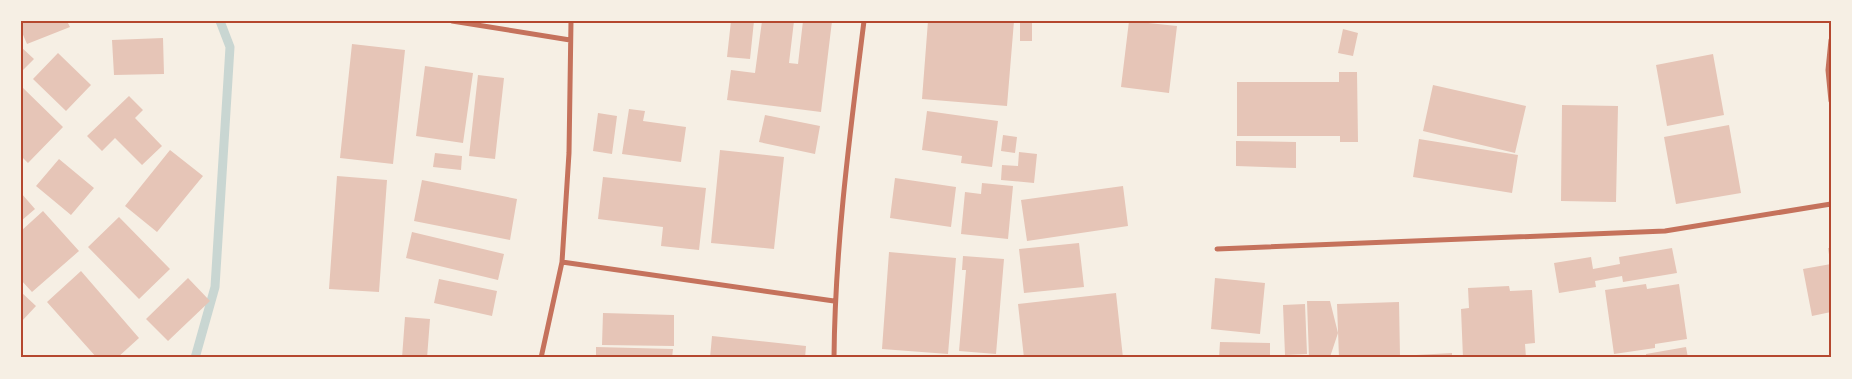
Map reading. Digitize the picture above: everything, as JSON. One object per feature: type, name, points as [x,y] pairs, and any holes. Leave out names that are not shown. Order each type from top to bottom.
[{"type":"street","points":[[452,21],[570,40]]},
{"type":"street","points":[[541,358],[562,262],[569,153],[571,21]]},
{"type":"street","points":[[834,358],[834,301],[849,139],[864,21]]},
{"type":"street","points":[[1831,40],[1828,70],[1831,101]]},
{"type":"street","points":[[1217,249],[1665,231],[1831,204]]},
{"type":"street","points":[[562,262],[834,301]]},
{"type":"building","points":[[21,21],[67,21],[70,27],[27,44],[21,30]]},
{"type":"building","points":[[731,21],[754,21],[750,59],[727,57]]},
{"type":"building","points":[[762,21],[794,21],[789,63],[798,64],[803,21],[832,21],[821,112],[727,100],[731,70],[755,73]]},
{"type":"building","points":[[928,21],[1014,21],[1007,106],[922,99]]},
{"type":"building","points":[[1020,21],[1032,21],[1032,41],[1020,41]]},
{"type":"building","points":[[1129,21],[1177,26],[1169,93],[1121,87]]},
{"type":"building","points":[[1343,29],[1358,33],[1353,56],[1338,53]]},
{"type":"building","points":[[163,38],[164,74],[114,75],[112,40]]},
{"type":"building","points":[[352,44],[405,50],[393,164],[340,158]]},
{"type":"building","points":[[21,47],[34,59],[21,72]]},
{"type":"building","points":[[58,53],[91,85],[66,111],[33,79]]},
{"type":"building","points":[[1713,54],[1724,115],[1667,126],[1656,65]]},
{"type":"building","points":[[425,66],[473,73],[463,143],[416,136]]},
{"type":"building","points":[[1339,72],[1357,72],[1358,142],[1340,142],[1340,136],[1237,136],[1237,82],[1339,82]]},
{"type":"building","points":[[478,75],[504,78],[495,159],[469,156]]},
{"type":"building","points":[[1433,85],[1526,106],[1515,153],[1423,131]]},
{"type":"building","points":[[21,86],[63,127],[28,163],[21,156]]},
{"type":"building","points":[[129,96],[143,110],[135,118],[162,146],[142,165],[115,138],[102,151],[87,136]]},
{"type":"building","points":[[1562,105],[1618,106],[1616,202],[1561,201]]},
{"type":"building","points":[[629,109],[645,111],[643,121],[686,127],[681,162],[622,154]]},
{"type":"building","points":[[927,111],[998,121],[992,167],[961,163],[962,156],[922,150]]},
{"type":"building","points":[[598,113],[617,116],[612,154],[593,151]]},
{"type":"building","points":[[765,115],[820,126],[815,154],[759,142]]},
{"type":"building","points":[[1729,125],[1741,193],[1676,204],[1664,137]]},
{"type":"building","points":[[1003,135],[1017,137],[1015,153],[1001,151]]},
{"type":"building","points":[[1419,139],[1518,155],[1512,193],[1413,177]]},
{"type":"building","points":[[1236,141],[1296,142],[1296,168],[1236,166]]},
{"type":"building","points":[[170,150],[203,176],[157,232],[125,206]]},
{"type":"building","points":[[720,150],[784,157],[774,249],[711,243]]},
{"type":"building","points":[[1019,152],[1037,154],[1034,183],[1001,180],[1002,165],[1018,166]]},
{"type":"building","points":[[435,153],[462,156],[461,170],[433,167]]},
{"type":"building","points":[[59,159],[94,188],[71,215],[36,186]]},
{"type":"building","points":[[337,176],[387,180],[379,292],[329,289]]},
{"type":"building","points":[[603,177],[706,188],[699,250],[661,246],[663,227],[598,219]]},
{"type":"building","points":[[895,178],[956,187],[951,227],[890,218]]},
{"type":"building","points":[[422,180],[517,199],[510,240],[414,221]]},
{"type":"building","points":[[982,183],[1013,186],[1008,239],[961,234],[965,192],[981,194]]},
{"type":"building","points":[[1123,186],[1128,226],[1027,241],[1021,200]]},
{"type":"building","points":[[21,193],[35,209],[21,221]]},
{"type":"building","points":[[43,211],[79,251],[32,292],[21,280],[21,231]]},
{"type":"building","points":[[119,217],[170,269],[139,299],[88,247]]},
{"type":"building","points":[[412,232],[504,254],[498,280],[406,258]]},
{"type":"building","points":[[1079,243],[1084,287],[1024,293],[1019,249]]},
{"type":"building","points":[[1672,248],[1677,273],[1623,282],[1622,276],[1595,281],[1596,287],[1559,293],[1554,263],[1591,257],[1593,269],[1620,264],[1619,257]]},
{"type":"building","points":[[1828,248],[1831,248],[1831,261],[1830,261]]},
{"type":"building","points":[[889,252],[956,258],[948,354],[882,349]]},
{"type":"building","points":[[963,256],[1004,259],[996,354],[959,351],[966,270],[962,270]]},
{"type":"building","points":[[1831,264],[1831,312],[1812,316],[1803,269]]},
{"type":"building","points":[[81,271],[139,338],[117,358],[97,358],[47,302]]},
{"type":"building","points":[[188,278],[210,301],[168,341],[146,319]]},
{"type":"building","points":[[1215,278],[1265,283],[1260,334],[1211,329]]},
{"type":"building","points":[[439,279],[497,291],[492,316],[434,303]]},
{"type":"building","points":[[1646,284],[1647,289],[1679,284],[1687,339],[1655,344],[1655,348],[1614,354],[1605,290]]},
{"type":"building","points":[[1509,286],[1510,291],[1532,290],[1535,343],[1525,344],[1526,358],[1463,358],[1461,309],[1469,308],[1468,288]]},
{"type":"building","points":[[21,292],[36,306],[21,322]]},
{"type":"building","points":[[1116,293],[1123,358],[1024,358],[1018,304]]},
{"type":"building","points":[[1307,301],[1330,301],[1338,333],[1330,357],[1309,358]]},
{"type":"building","points":[[1399,302],[1400,356],[1339,358],[1337,304]]},
{"type":"building","points":[[1305,304],[1307,354],[1285,355],[1283,305]]},
{"type":"building","points":[[603,313],[674,315],[674,346],[602,345]]},
{"type":"building","points":[[405,317],[430,319],[427,358],[402,358]]},
{"type":"building","points":[[712,336],[806,346],[805,358],[710,358]]},
{"type":"building","points":[[1220,342],[1270,343],[1270,358],[1219,358]]},
{"type":"building","points":[[596,347],[673,349],[672,358],[596,358]]},
{"type":"building","points":[[1686,347],[1688,358],[1646,358],[1646,354]]},
{"type":"building","points":[[1452,353],[1452,358],[1417,358],[1416,355]]},
{"type":"waterway","points":[[195,358],[215,287],[230,47],[220,21]]}]
